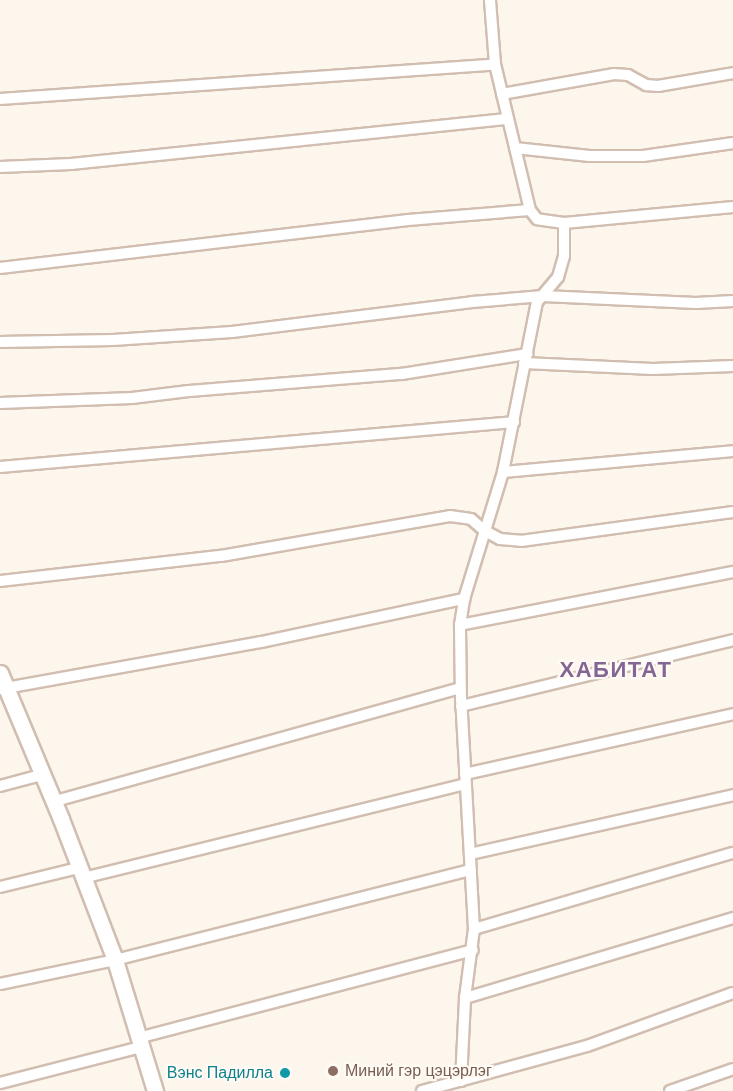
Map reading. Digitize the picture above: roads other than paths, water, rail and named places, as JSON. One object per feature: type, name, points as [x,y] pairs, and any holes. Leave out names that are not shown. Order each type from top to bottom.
[{"type":"street","points":[[490,0],[495,64],[530,210],[537,219],[564,223],[733,207]]},
{"type":"street","points":[[0,99],[495,64]]},
{"type":"street","points":[[502,94],[614,74],[628,75],[646,85],[658,87],[733,73]]},
{"type":"street","points":[[0,167],[71,164],[508,119]]},
{"type":"street","points":[[515,148],[590,156],[643,156],[733,142]]},
{"type":"street","points":[[0,268],[408,220],[530,210]]},
{"type":"street","points":[[461,1081],[465,998],[474,929],[460,688],[460,625],[464,599],[503,472],[537,302],[558,277],[564,256],[564,223]]},
{"type":"street","points":[[0,342],[113,340],[232,332],[460,303],[543,296],[696,303],[733,301]]},
{"type":"street","points":[[0,403],[132,399],[189,391],[402,374],[526,359],[653,369],[733,366]]},
{"type":"street","points":[[0,467],[514,422]]},
{"type":"street","points":[[503,472],[733,451]]},
{"type":"street","points":[[0,581],[221,556],[450,516],[471,519],[485,531],[500,539],[521,541],[733,512]]},
{"type":"street","points":[[460,625],[733,572]]},
{"type":"street","points":[[3,688],[261,642],[464,599]]},
{"type":"street","points":[[461,706],[733,640]]},
{"type":"street","points":[[0,673],[3,688],[52,802],[114,960],[155,1091]]},
{"type":"street","points":[[52,802],[460,688]]},
{"type":"street","points":[[0,887],[80,873],[733,714]]},
{"type":"street","points":[[0,786],[41,776]]},
{"type":"street","points":[[470,854],[733,795]]},
{"type":"street","points":[[474,929],[733,853]]},
{"type":"street","points":[[0,984],[114,960],[471,870]]},
{"type":"street","points":[[465,998],[733,918]]},
{"type":"street","points":[[0,1083],[473,950]]},
{"type":"street","points":[[422,1091],[587,1046],[733,993]]},
{"type":"street","points":[[670,1091],[733,1069]]},
{"type":"place","name":"Миний гэр цэцэрлэг","points":[[333,1071]]},
{"type":"place","name":"Вэнс Падилла","points":[[285,1073]]},
{"type":"district","name":"ХАБИТАТ","points":[[616,670]]}]
